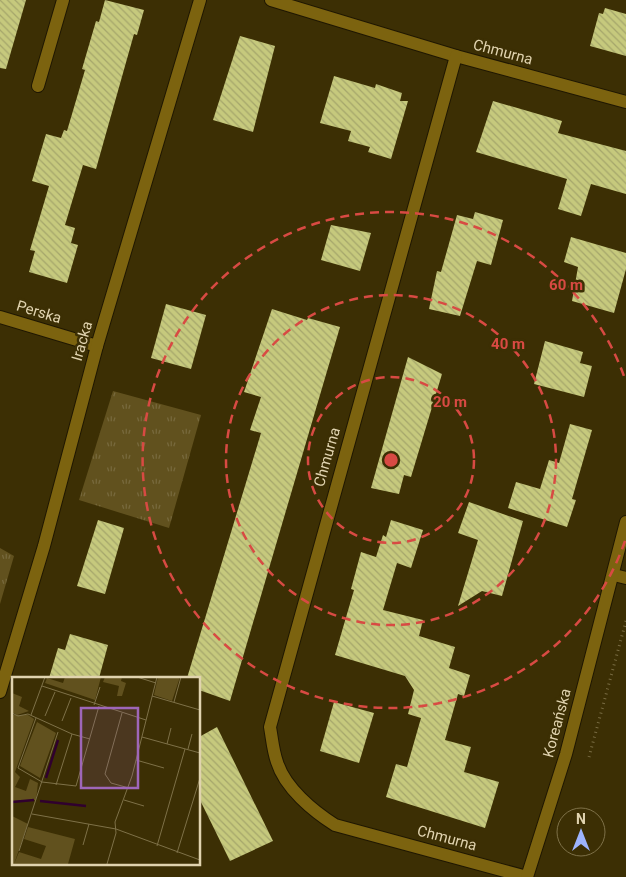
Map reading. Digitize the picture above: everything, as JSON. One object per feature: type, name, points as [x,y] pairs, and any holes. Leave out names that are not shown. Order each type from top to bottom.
[{"type":"street","points":[[38,86],[63,0]]},
{"type":"street","name":"Iracka","points":[[0,692],[44,546],[97,346],[200,0]]},
{"type":"street","points":[[271,0],[456,56]]},
{"type":"street","name":"Chmurna","points":[[527,877],[335,825],[314,812],[299,797],[277,764],[270,727],[456,56],[626,102]]},
{"type":"street","name":"Perska","points":[[0,317],[97,346]]},
{"type":"street","name":"Koreańska","points":[[527,877],[620,577],[626,522]]},
{"type":"path","points":[[586,764],[626,621]]},
{"type":"green space","points":[[113,391],[201,415],[169,528],[79,500]]},
{"type":"green space","points":[[0,548],[14,556],[0,604]]},
{"type":"building","points":[[0,0],[26,0],[6,69],[0,68]]},
{"type":"building","points":[[105,0],[144,10],[137,35],[134,34],[96,169],[83,165],[65,225],[75,228],[71,243],[78,245],[67,283],[29,272],[35,251],[30,250],[49,186],[32,181],[46,134],[61,138],[64,130],[67,131],[85,70],[82,69],[96,21],[99,22]]},
{"type":"building","points":[[605,8],[626,14],[626,56],[590,46],[599,13],[603,14]]},
{"type":"building","points":[[240,36],[275,46],[253,132],[213,120]]},
{"type":"building","points":[[334,76],[375,88],[376,84],[402,93],[400,101],[408,101],[391,159],[368,152],[370,147],[348,141],[351,131],[320,123]]},
{"type":"building","points":[[493,101],[562,121],[558,133],[626,151],[626,194],[591,184],[581,216],[558,209],[567,179],[476,152]]},
{"type":"building","points":[[475,212],[503,220],[491,265],[477,261],[460,316],[429,309],[437,271],[441,272],[457,215],[473,219]]},
{"type":"building","points":[[331,225],[371,233],[360,271],[321,260]]},
{"type":"building","points":[[571,237],[626,253],[626,269],[614,313],[572,301],[578,267],[564,262]]},
{"type":"building","points":[[166,304],[206,315],[191,369],[151,358]]},
{"type":"building","points":[[272,309],[307,320],[308,318],[340,327],[230,701],[200,690],[200,677],[187,677],[261,433],[250,430],[261,397],[244,392]]},
{"type":"building","points":[[545,341],[583,352],[580,363],[592,366],[584,397],[534,384]]},
{"type":"building","points":[[408,357],[442,374],[411,477],[404,475],[399,494],[371,488]]},
{"type":"building","points":[[570,424],[592,430],[572,499],[576,500],[567,527],[508,508],[516,482],[540,489],[549,460],[559,463]]},
{"type":"building","points":[[469,502],[523,521],[502,596],[482,591],[458,606],[478,540],[458,533]]},
{"type":"building","points":[[98,520],[124,528],[105,594],[77,586]]},
{"type":"building","points":[[391,520],[423,530],[411,568],[397,563],[383,610],[423,620],[419,636],[455,647],[449,668],[470,675],[464,696],[458,694],[445,740],[471,747],[464,772],[499,782],[485,828],[386,797],[396,764],[407,767],[421,718],[408,714],[414,690],[405,676],[335,655],[354,590],[351,589],[361,552],[376,557],[383,535],[386,537]]},
{"type":"building","points":[[70,634],[108,645],[99,677],[49,677],[58,648],[65,650]]},
{"type":"building","points":[[334,702],[374,713],[359,763],[320,751]]},
{"type":"building","points":[[217,727],[273,841],[230,861],[200,800],[200,736]]}]
